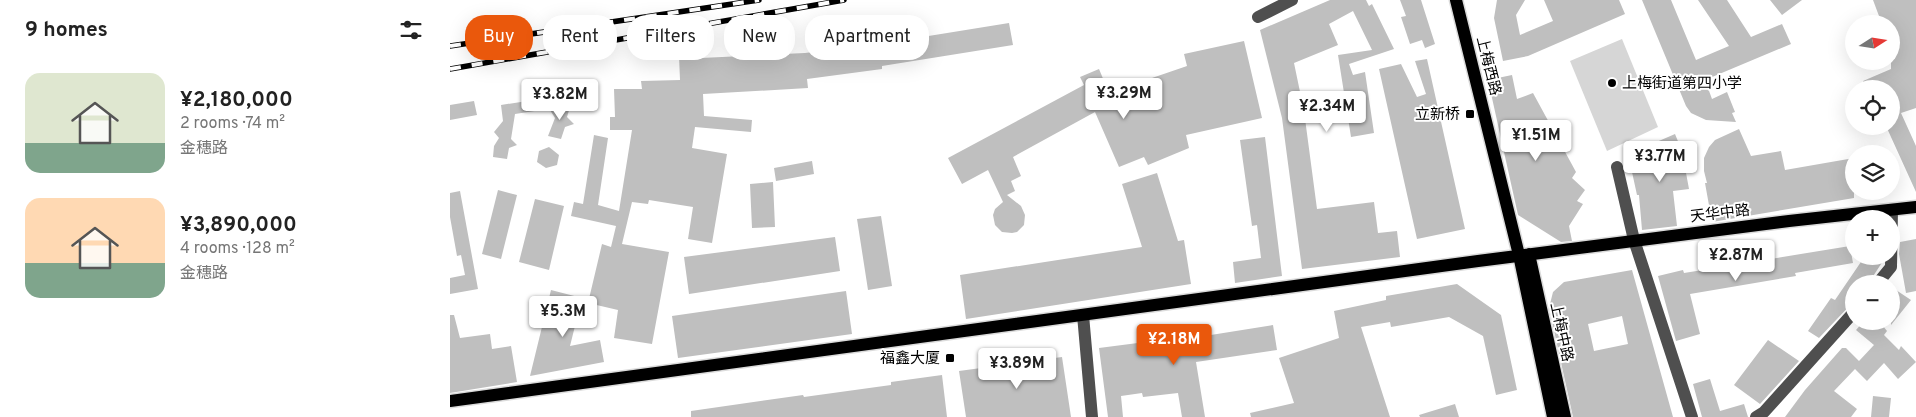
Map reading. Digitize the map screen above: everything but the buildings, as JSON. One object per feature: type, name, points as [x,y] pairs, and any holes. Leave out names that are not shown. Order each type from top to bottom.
[{"type":"main road","name":"上梅西路","points":[[1456,0],[1464,36],[1524,255]]},
{"type":"main road","points":[[1464,36],[1465,0]]},
{"type":"main road","name":"天华中路","points":[[1892,210],[1916,207]]},
{"type":"main road","name":"天华中路","points":[[450,401],[1634,240],[1845,214]]},
{"type":"main road","name":"上梅中路","points":[[1524,255],[1553,417]]},
{"type":"main road","name":"上梅中路","points":[[1524,255],[1564,417]]},
{"type":"street","points":[[1258,17],[1292,0]]},
{"type":"street","points":[[1617,167],[1634,240],[1692,417]]},
{"type":"street","points":[[1887,210],[1916,207]]},
{"type":"street","points":[[1885,275],[1892,265]]},
{"type":"street","points":[[1083,314],[1092,417]]},
{"type":"street","points":[[1756,417],[1764,412],[1845,322]]},
{"type":"shaded area","points":[[1622,39],[1658,127],[1607,151],[1570,61]]},
{"type":"railway","points":[[450,46],[759,0]]},
{"type":"railway","points":[[450,69],[844,0]]},
{"type":"place","name":"上梅街道第四小学","points":[[1612,83]]},
{"type":"place","name":"立新桥","points":[[1470,114]]},
{"type":"place","name":"福鑫大厦","points":[[950,358]]}]
